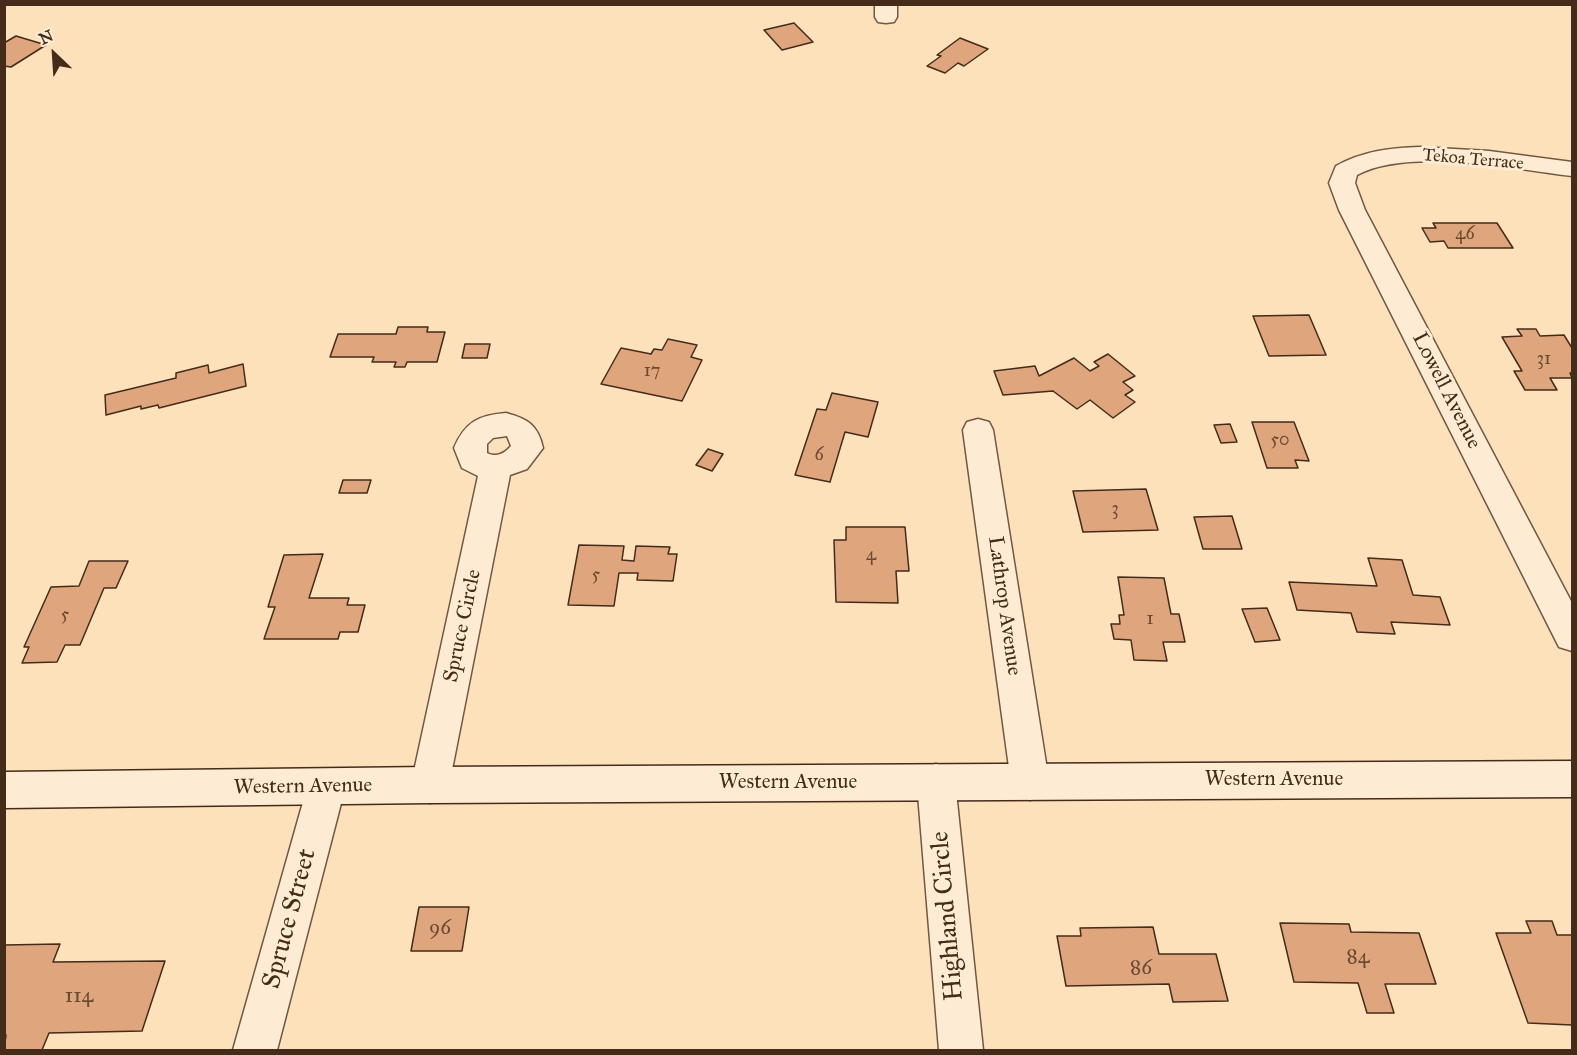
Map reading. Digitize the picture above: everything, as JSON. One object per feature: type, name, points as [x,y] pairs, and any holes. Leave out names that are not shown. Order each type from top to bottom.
[{"type":"street","name":"Tekoa Terrace","points":[[1374,159],[1416,155],[1457,156],[1572,170]]},
{"type":"street","name":"Lowell Avenue","points":[[1374,159],[1350,166],[1342,176],[1342,183],[1352,210],[1572,636]]},
{"type":"street","name":"Lathrop Avenue","points":[[978,430],[1030,782]]},
{"type":"street","name":"Spruce Circle","points":[[430,785],[496,467]]},
{"type":"street","name":"Western Avenue","points":[[4,790],[430,785],[1572,779]]},
{"type":"street","name":"Highland Circle","points":[[936,782],[961,1050]]},
{"type":"street","name":"Spruce Street","points":[[255,1050],[326,788]]},
{"type":"building","points":[[794,23],[813,42],[782,50],[764,30]]},
{"type":"building","points":[[16,36],[46,45],[11,67],[4,66],[4,43]]},
{"type":"building","points":[[960,38],[988,49],[964,66],[958,63],[945,73],[927,66],[941,56],[937,55]]},
{"type":"building","points":[[1433,223],[1497,223],[1513,248],[1448,248],[1444,241],[1430,242],[1422,228],[1436,228]]},
{"type":"building","points":[[1309,315],[1326,355],[1269,356],[1253,316]]},
{"type":"building","points":[[398,327],[428,327],[427,332],[445,332],[437,362],[407,362],[405,367],[394,367],[396,362],[372,362],[374,357],[330,357],[338,334],[396,334]]},
{"type":"building","points":[[1517,329],[1536,329],[1540,336],[1564,335],[1572,348],[1572,373],[1570,373],[1572,378],[1550,378],[1557,390],[1525,390],[1514,371],[1522,371],[1502,337],[1522,336]]},
{"type":"building","points":[[668,339],[697,345],[691,357],[702,360],[682,401],[601,384],[621,348],[651,354],[654,349],[662,350]]},
{"type":"building","points":[[465,344],[490,344],[487,358],[462,358]]},
{"type":"building","points":[[1108,354],[1135,376],[1123,382],[1133,390],[1125,395],[1135,402],[1113,418],[1090,400],[1077,409],[1053,391],[1003,395],[994,371],[1035,366],[1039,376],[1074,358],[1090,371],[1099,366],[1094,362]]},
{"type":"building","points":[[243,364],[246,386],[159,408],[158,405],[141,409],[141,406],[106,415],[105,395],[176,378],[176,373],[208,365],[209,373]]},
{"type":"building","points":[[832,393],[878,402],[868,437],[845,432],[830,482],[795,475],[817,409],[826,410]]},
{"type":"building","points":[[1252,422],[1294,422],[1309,461],[1295,460],[1298,468],[1267,468]]},
{"type":"building","points":[[1230,424],[1237,442],[1221,443],[1214,425]]},
{"type":"building","points":[[708,449],[723,454],[712,471],[696,465]]},
{"type":"building","points":[[343,480],[371,480],[367,493],[339,493]]},
{"type":"building","points":[[1146,489],[1158,530],[1083,532],[1073,491]]},
{"type":"building","points":[[1232,516],[1242,549],[1203,549],[1194,517]]},
{"type":"building","points":[[846,527],[905,527],[909,571],[896,571],[898,603],[836,602],[834,540],[846,540]]},
{"type":"building","points":[[579,545],[624,546],[622,560],[634,561],[636,546],[670,547],[668,554],[677,554],[673,581],[637,580],[638,573],[619,573],[614,606],[568,605]]},
{"type":"building","points":[[323,554],[309,598],[349,598],[347,605],[365,605],[358,632],[340,632],[338,639],[264,639],[275,607],[268,607],[284,555]]},
{"type":"building","points":[[1368,558],[1402,560],[1413,595],[1440,597],[1450,625],[1391,622],[1395,634],[1357,632],[1351,613],[1297,610],[1289,582],[1377,586]]},
{"type":"building","points":[[89,561],[128,561],[116,588],[104,588],[80,645],[65,645],[57,662],[22,663],[29,647],[24,647],[51,587],[79,586]]},
{"type":"building","points":[[1118,577],[1164,578],[1171,614],[1179,614],[1185,642],[1163,642],[1167,661],[1134,660],[1131,640],[1114,639],[1111,624],[1120,624],[1119,615],[1124,615]]},
{"type":"building","points":[[1267,608],[1280,640],[1255,642],[1242,609]]},
{"type":"building","points":[[419,907],[469,907],[462,951],[411,951]]},
{"type":"building","points":[[1526,921],[1552,921],[1557,935],[1572,935],[1572,1025],[1528,1023],[1496,933],[1531,933]]},
{"type":"building","points":[[1280,923],[1349,924],[1351,932],[1419,933],[1436,984],[1385,984],[1394,1013],[1367,1013],[1358,983],[1294,982]]},
{"type":"building","points":[[1153,927],[1159,954],[1216,954],[1228,1001],[1173,1002],[1169,984],[1066,986],[1057,936],[1081,936],[1080,928]]},
{"type":"building","points":[[60,944],[53,962],[165,961],[142,1031],[49,1033],[42,1050],[4,1050],[6,1035],[4,1035],[4,945]]}]
